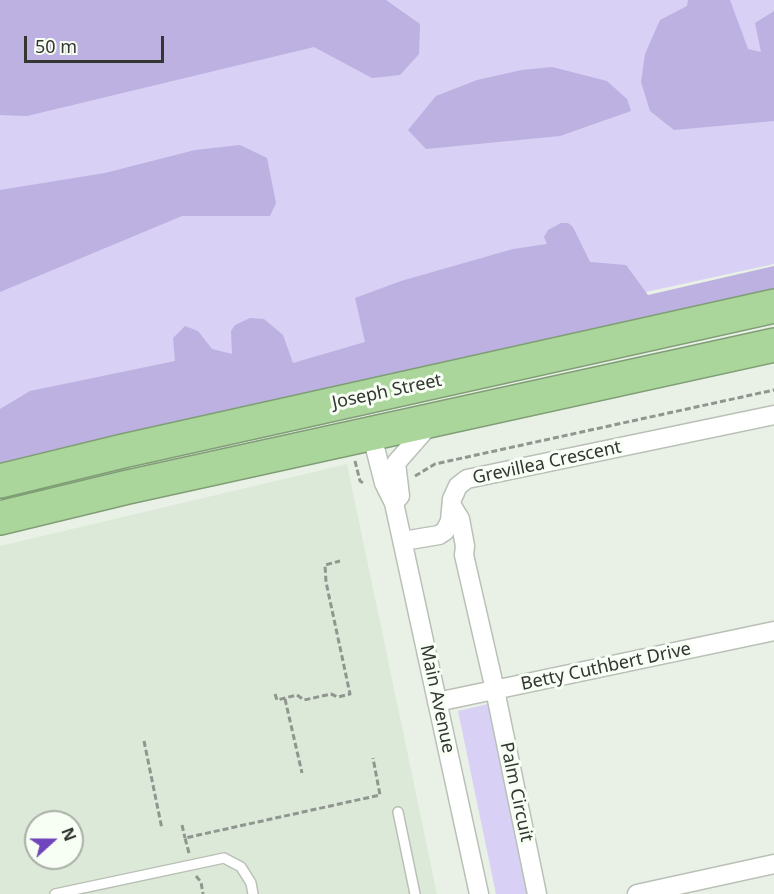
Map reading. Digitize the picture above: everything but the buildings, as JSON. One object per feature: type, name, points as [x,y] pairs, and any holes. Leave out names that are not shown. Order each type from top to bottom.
[{"type":"highway","name":"Joseph Street","points":[[0,481],[123,450],[774,306]]},
{"type":"highway","name":"Joseph Street","points":[[0,518],[371,432],[774,345]]},
{"type":"street","name":"Grevillea Crescent","points":[[452,506],[452,499],[458,486],[467,479],[774,415]]},
{"type":"street","name":"Main Avenue","points":[[394,503],[400,496],[396,463],[435,419]]},
{"type":"street","name":"Main Avenue","points":[[371,432],[384,483],[394,503],[403,541],[479,894]]},
{"type":"street","points":[[403,541],[439,535],[445,531],[450,520],[452,506]]},
{"type":"street","points":[[452,506],[460,519],[465,546],[464,555],[495,690]]},
{"type":"street","points":[[439,535],[464,555]]},
{"type":"street","name":"Betty Cuthbert Drive","points":[[437,702],[774,633]]},
{"type":"street","name":"Palm Circuit","points":[[495,690],[537,894]]},
{"type":"street","points":[[638,894],[774,864]]},
{"type":"lane","points":[[398,812],[415,894]]},
{"type":"lane","points":[[55,894],[224,858],[241,867],[251,883],[253,894]]},
{"type":"path","points":[[275,694],[277,700],[297,696],[304,700],[331,694],[338,697],[350,694],[324,565],[340,561]]},
{"type":"path","points":[[285,698],[302,773]]},
{"type":"path","points":[[144,741],[162,829]]},
{"type":"path","points":[[185,838],[380,795],[373,758]]},
{"type":"path","points":[[182,825],[191,865],[194,874],[201,882],[203,894]]},
{"type":"shaded area","points":[[0,0],[774,0],[774,264],[0,433]]},
{"type":"shaded area","points":[[0,0],[386,0],[420,24],[419,54],[400,75],[372,78],[314,47],[27,116],[0,115]]},
{"type":"shaded area","points":[[688,0],[730,0],[748,49],[761,52],[755,23],[774,11],[774,121],[674,130],[650,111],[641,82],[645,54],[660,20],[687,6]]},
{"type":"shaded area","points":[[552,67],[607,81],[627,99],[631,111],[560,136],[426,149],[408,130],[436,96],[477,80],[522,70]]},
{"type":"shaded area","points":[[240,145],[267,158],[276,203],[270,216],[182,216],[0,292],[0,190],[105,173],[195,150]]},
{"type":"shaded area","points":[[561,223],[568,223],[573,227],[590,262],[626,265],[648,295],[774,266],[774,293],[0,472],[0,409],[30,391],[175,361],[173,338],[185,326],[198,331],[212,349],[232,354],[231,331],[235,325],[250,318],[264,319],[283,335],[293,363],[365,342],[355,298],[401,281],[513,249],[547,244],[544,237],[548,230]]},
{"type":"shaded area","points":[[347,464],[437,894],[0,894],[0,546]]},
{"type":"shaded area","points":[[488,704],[530,894],[496,894],[458,711]]}]
